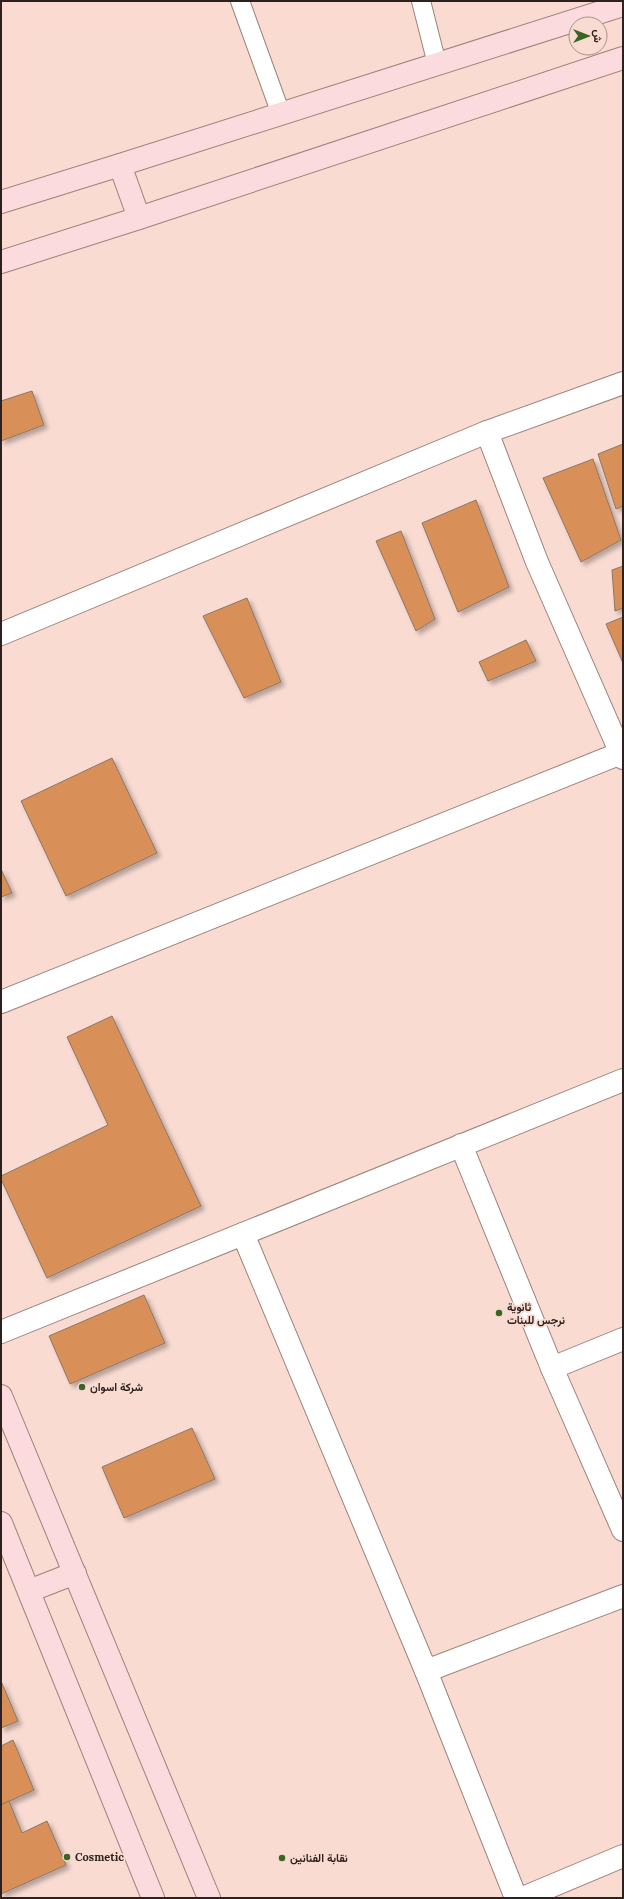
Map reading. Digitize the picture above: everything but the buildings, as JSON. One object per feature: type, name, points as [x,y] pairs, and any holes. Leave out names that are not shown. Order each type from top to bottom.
[{"type":"main road","points":[[1,202],[623,5]]},
{"type":"main road","points":[[1,262],[623,58]]},
{"type":"main road","points":[[120,165],[139,218]]},
{"type":"main road","points":[[1,1396],[210,1898]]},
{"type":"main road","points":[[1,1523],[153,1898]]},
{"type":"main road","points":[[29,1591],[75,1573]]},
{"type":"street","points":[[1,634],[487,432],[623,383]]},
{"type":"street","points":[[1,1002],[622,755],[537,562],[487,432]]},
{"type":"street","points":[[1,1332],[623,1080]]},
{"type":"street","points":[[461,1145],[552,1368],[623,1530]]},
{"type":"street","points":[[243,1234],[426,1671],[516,1898]]},
{"type":"street","points":[[552,1368],[623,1339]]},
{"type":"street","points":[[426,1671],[623,1596]]},
{"type":"street","points":[[523,1898],[623,1856]]},
{"type":"lane","points":[[240,1],[281,114]]},
{"type":"lane","points":[[421,1],[437,64]]},
{"type":"place","name":"ثانوية نرجس للبنات","points":[[499,1313]]},
{"type":"place","name":"شركة اسوان","points":[[82,1387]]},
{"type":"place","name":"Cosmetic","points":[[67,1857]]},
{"type":"place","name":"نقابة الفنانين","points":[[282,1858]]}]
